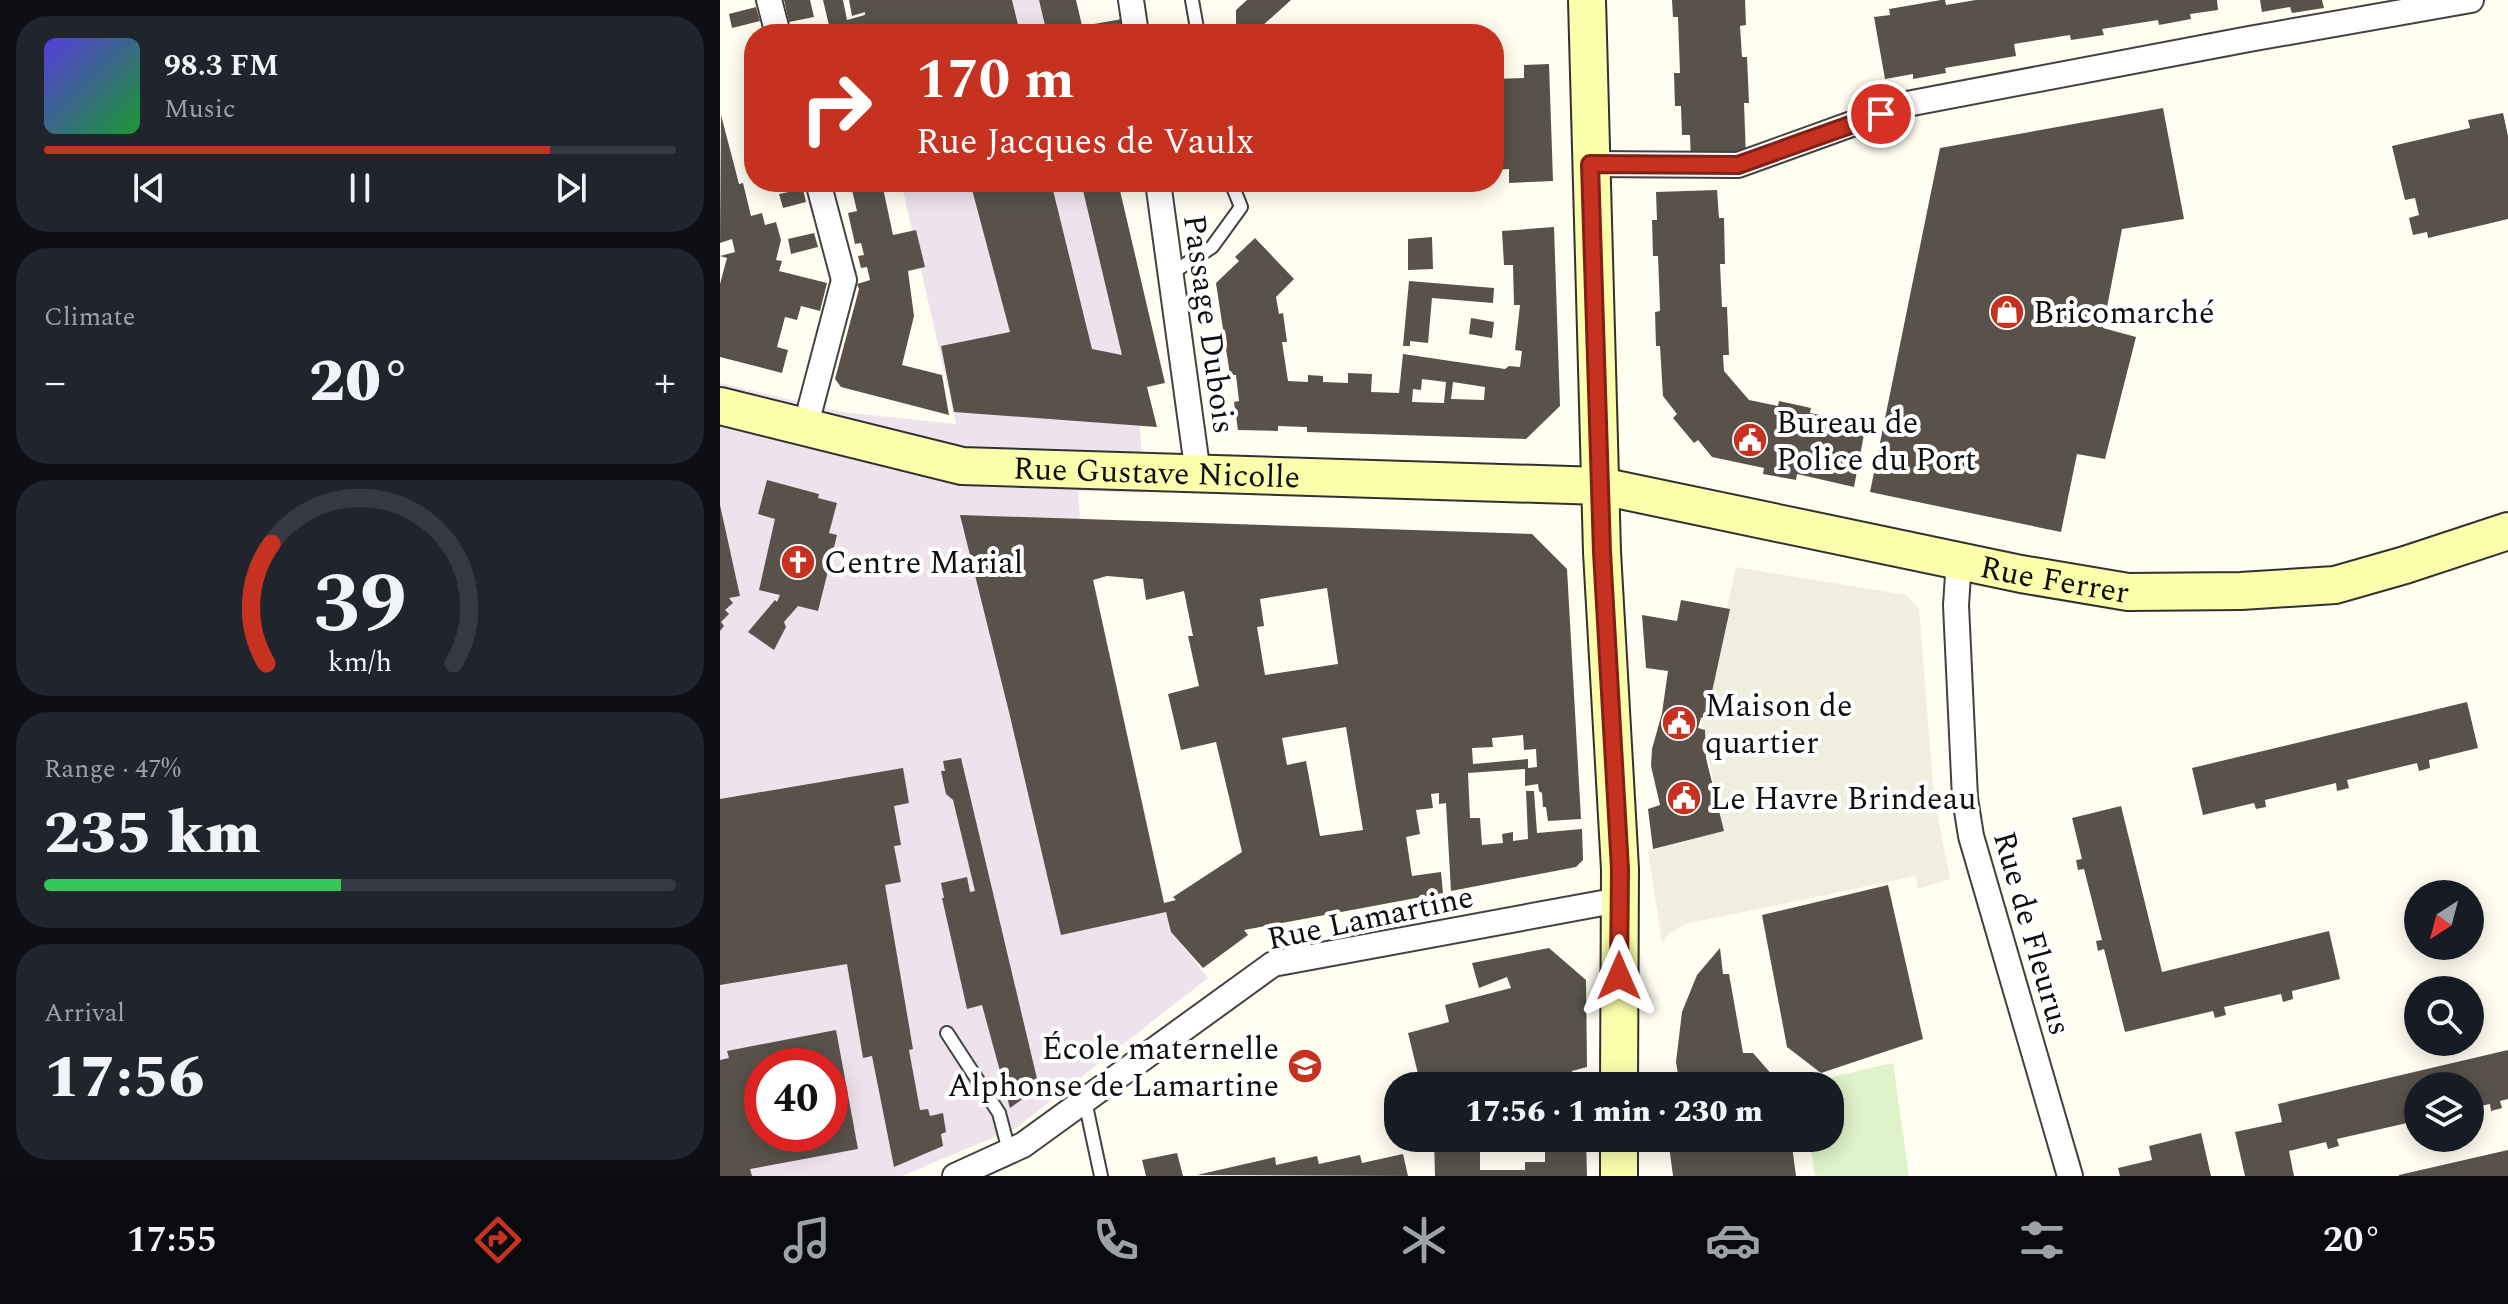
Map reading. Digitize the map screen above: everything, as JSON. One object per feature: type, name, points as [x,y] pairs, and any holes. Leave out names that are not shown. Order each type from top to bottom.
[{"type":"street","points":[[769,0],[775,24]]},
{"type":"street","points":[[1131,0],[1135,24]]},
{"type":"street","points":[[1587,0],[1601,486],[1619,900],[1619,1072]]},
{"type":"street","points":[[1590,164],[1738,165],[1907,104],[2471,0]]},
{"type":"street","points":[[805,428],[844,280],[821,192]]},
{"type":"street","name":"Passage Dubois","points":[[1160,192],[1198,474]]},
{"type":"street","name":"Rue Gustave Nicolle","points":[[720,406],[962,466],[1601,486]]},
{"type":"street","name":"Rue Ferrer","points":[[1601,486],[2021,574],[2128,592],[2241,591],[2335,585],[2508,531]]},
{"type":"street","name":"Rue de Fleurus","points":[[1959,560],[1956,605],[1965,798],[1971,836],[2070,1176]]},
{"type":"street","name":"Rue Lamartine","points":[[955,1176],[1023,1145],[1273,964],[1619,900]]},
{"type":"street","points":[[1619,1152],[1619,1176]]},
{"type":"lane","points":[[1192,0],[1196,24]]},
{"type":"lane","points":[[1172,273],[1212,247],[1241,207],[1235,192]]},
{"type":"lane","points":[[947,1033],[999,1113],[1009,1151]]},
{"type":"lane","points":[[1085,1101],[1101,1176]]},
{"type":"shaded area","points":[[859,0],[1039,0],[1045,24],[865,24]]},
{"type":"shaded area","points":[[903,192],[1084,192],[1140,427],[1144,493],[1078,491],[1080,519],[1171,932],[1208,978],[1016,1128],[902,1176],[720,1176],[720,383],[842,412],[956,424]]},
{"type":"shaded area","points":[[1736,567],[1906,595],[1919,609],[1934,796],[1950,879],[1918,889],[1916,876],[1685,924],[1670,933],[1662,943],[1648,851],[1723,831],[1702,725]]},
{"type":"green space","points":[[1893,1063],[1909,1176],[1815,1176],[1811,1152],[1844,1152],[1844,1074]]},
{"type":"building","points":[[784,0],[810,0],[814,17],[789,22]]},
{"type":"building","points":[[823,0],[843,0],[847,20],[865,15],[865,12],[852,16],[849,0],[1012,0],[1018,24],[829,24]]},
{"type":"building","points":[[1039,0],[1076,0],[1082,24],[1045,24]]},
{"type":"building","points":[[1247,0],[1291,0],[1264,24],[1236,24],[1236,10]]},
{"type":"building","points":[[1672,0],[1745,0],[1746,25],[1740,26],[1742,57],[1747,57],[1749,103],[1744,103],[1746,158],[1691,160],[1690,135],[1682,135],[1681,106],[1675,106],[1674,73],[1680,73],[1678,17],[1673,17]]},
{"type":"building","points":[[1945,0],[1946,5],[1976,0],[2217,0],[2218,10],[2190,14],[2191,19],[2159,25],[2158,20],[2102,29],[2104,35],[2071,40],[2070,35],[2014,44],[2016,56],[1945,68],[1946,73],[1913,79],[1913,74],[1885,79],[1874,17],[1890,15],[1889,9]]},
{"type":"building","points":[[2260,0],[2322,0],[2324,8],[2292,13],[2290,7],[2262,12]]},
{"type":"building","points":[[756,7],[760,21],[732,28],[729,14]]},
{"type":"building","points":[[1122,19],[1123,24],[1094,24]]},
{"type":"building","points":[[1549,64],[1553,181],[1509,183],[1509,169],[1504,169],[1504,79],[1524,78],[1524,65]]},
{"type":"building","name":"Bricomarché","points":[[2163,108],[2184,219],[2122,229],[2103,328],[2136,337],[2105,459],[2077,454],[2061,532],[1870,492],[1940,148]]},
{"type":"building","points":[[2503,113],[2508,136],[2508,219],[2428,238],[2427,232],[2413,235],[2409,218],[2419,215],[2415,198],[2405,200],[2392,146],[2470,128],[2468,120]]},
{"type":"building","points":[[721,115],[751,216],[762,213],[765,225],[776,222],[781,240],[776,260],[782,261],[779,271],[827,283],[820,311],[801,306],[797,320],[785,317],[777,347],[788,350],[782,373],[720,357],[720,284],[727,258],[720,256],[735,252],[732,239],[720,243]]},
{"type":"building","points":[[1717,190],[1719,218],[1724,218],[1725,264],[1720,264],[1722,307],[1727,307],[1729,355],[1723,355],[1724,371],[1749,400],[1778,406],[1779,401],[1811,408],[1810,413],[1866,424],[1854,487],[1797,474],[1796,480],[1763,474],[1764,468],[1712,457],[1698,440],[1694,443],[1673,418],[1677,414],[1663,396],[1660,346],[1656,346],[1655,312],[1660,309],[1658,256],[1653,256],[1652,220],[1657,220],[1656,192]]},
{"type":"building","points":[[804,192],[806,202],[783,208],[779,194]]},
{"type":"building","points":[[852,192],[884,192],[893,235],[916,230],[925,267],[908,271],[914,316],[902,365],[942,375],[949,415],[841,387],[835,379],[859,289],[857,284],[870,280],[867,267],[861,268],[858,256],[864,255],[861,243],[855,244],[848,213],[857,211]]},
{"type":"building","points":[[973,192],[1053,192],[1092,349],[1122,355],[1083,192],[1120,192],[1165,383],[1147,387],[1157,427],[954,412],[941,346],[1010,332]]},
{"type":"building","points":[[1554,227],[1560,406],[1526,439],[1307,432],[1307,427],[1278,426],[1278,431],[1238,430],[1234,402],[1239,401],[1236,375],[1230,375],[1216,283],[1239,261],[1235,257],[1255,238],[1294,279],[1276,297],[1279,314],[1283,313],[1287,342],[1282,342],[1288,381],[1308,382],[1308,375],[1323,376],[1323,382],[1348,383],[1348,373],[1372,374],[1371,392],[1399,393],[1403,354],[1505,369],[1509,366],[1520,367],[1522,351],[1515,350],[1520,305],[1514,305],[1513,265],[1504,265],[1502,231]],"holes":[[[1422,379],[1446,382],[1444,403],[1412,402],[1413,389],[1421,390]],[[1453,382],[1485,387],[1484,400],[1451,399]]]},
{"type":"building","points":[[814,233],[818,247],[791,254],[788,239]]},
{"type":"building","points":[[1432,237],[1433,269],[1408,270],[1408,239]]},
{"type":"building","points":[[1409,281],[1494,288],[1493,303],[1432,298],[1428,343],[1410,341],[1410,346],[1403,346]]},
{"type":"building","points":[[1471,318],[1494,322],[1492,338],[1469,334]]},
{"type":"building","name":"Centre Marial","points":[[767,480],[819,494],[818,498],[837,503],[829,533],[837,535],[818,611],[798,606],[784,622],[786,627],[774,650],[748,632],[780,595],[759,590],[775,519],[758,514]]},
{"type":"building","points":[[720,505],[740,596],[729,598],[733,603],[725,610],[729,614],[721,622],[724,626],[720,631]]},
{"type":"building","points":[[960,515],[1532,534],[1567,569],[1581,819],[1548,821],[1538,784],[1525,786],[1525,769],[1468,773],[1470,818],[1480,818],[1482,845],[1503,843],[1502,834],[1513,832],[1513,841],[1528,839],[1526,791],[1534,791],[1537,833],[1582,829],[1583,860],[1576,867],[1451,891],[1446,803],[1439,804],[1439,793],[1431,794],[1433,808],[1416,810],[1420,834],[1406,837],[1412,876],[1441,872],[1443,893],[1244,930],[1248,935],[1203,968],[1171,932],[1166,912],[1061,935]],"holes":[[[1107,576],[1143,579],[1146,600],[1184,591],[1193,636],[1188,636],[1199,686],[1168,694],[1181,750],[1216,742],[1242,852],[1173,897],[1176,900],[1164,903],[1093,580]],[[1327,588],[1338,664],[1265,675],[1257,627],[1264,626],[1260,599]],[[1346,727],[1363,830],[1320,836],[1306,761],[1287,765],[1282,738]],[[1523,735],[1524,750],[1536,749],[1537,767],[1528,768],[1528,759],[1473,764],[1472,748],[1493,747],[1492,738]]]},
{"type":"building","name":"Maison de quartier","points":[[1681,600],[1730,609],[1710,701],[1712,709],[1701,718],[1698,728],[1705,730],[1706,758],[1724,831],[1653,849],[1648,809],[1660,805],[1651,766],[1652,749],[1662,713],[1668,671],[1646,668],[1642,615],[1677,621]]},
{"type":"building","points":[[2467,702],[2478,748],[2429,760],[2430,768],[2419,771],[2417,763],[2347,780],[2349,788],[2337,791],[2336,783],[2265,800],[2266,807],[2256,809],[2254,803],[2203,815],[2192,768]]},
{"type":"building","points":[[961,758],[1039,1087],[1010,1108],[982,1005],[967,1009],[942,898],[941,883],[967,877],[970,892],[975,891],[953,800],[946,794],[941,771],[945,771],[943,761]]},
{"type":"building","points":[[903,768],[909,803],[894,806],[901,845],[894,846],[901,882],[885,885],[913,1049],[909,1050],[920,1110],[928,1109],[930,1116],[943,1113],[946,1132],[941,1134],[943,1146],[894,1167],[872,1056],[863,1058],[847,964],[720,985],[720,799]]},
{"type":"building","points":[[2121,806],[2162,972],[2329,931],[2340,979],[2292,991],[2293,999],[2283,1002],[2281,994],[2224,1007],[2226,1015],[2215,1018],[2213,1011],[2125,1032],[2104,949],[2098,951],[2096,941],[2102,940],[2084,869],[2078,870],[2076,860],[2082,859],[2072,818]]},
{"type":"building","points":[[1888,885],[1923,1039],[1824,1072],[1820,1072],[1787,1047],[1762,915]]},
{"type":"building","points":[[1549,948],[1586,980],[1587,1067],[1572,1072],[1418,1072],[1408,1033],[1449,1022],[1445,1005],[1511,988],[1507,977],[1479,988],[1472,963]]},
{"type":"building","points":[[1720,948],[1723,974],[1729,974],[1743,1053],[1753,1053],[1770,1072],[1678,1072],[1682,1012],[1697,975]]},
{"type":"building","points":[[836,1030],[839,1048],[744,1048],[744,1152],[842,1152],[750,1169],[752,1176],[720,1176],[720,1060],[729,1058],[727,1051]]},
{"type":"building","points":[[2508,1050],[2508,1099],[2500,1101],[2502,1108],[2491,1111],[2490,1104],[2484,1105],[2484,1072],[2414,1072],[2484,1056]]},
{"type":"building","points":[[2404,1074],[2404,1124],[2337,1139],[2339,1146],[2328,1149],[2326,1142],[2289,1151],[2294,1176],[2245,1176],[2235,1132],[2282,1122],[2278,1104]]},
{"type":"building","points":[[848,1095],[858,1149],[848,1151]]},
{"type":"building","points":[[2201,1133],[2211,1176],[2120,1176],[2118,1168],[2152,1160],[2149,1146]]},
{"type":"building","points":[[2508,1150],[2508,1176],[2399,1176],[2399,1175]]},
{"type":"building","points":[[1434,1152],[1480,1152],[1480,1170],[1525,1170],[1525,1162],[1545,1162],[1545,1152],[1586,1152],[1587,1176],[1435,1176]]},
{"type":"building","points":[[1670,1152],[1793,1152],[1796,1176],[1673,1176]]},
{"type":"building","points":[[1177,1153],[1183,1176],[1146,1176],[1142,1160]]},
{"type":"building","points":[[1403,1154],[1408,1176],[1197,1175],[1275,1157],[1276,1165],[1317,1156],[1319,1164],[1360,1155],[1362,1163]]},
{"type":"place","name":"Bricomarché","points":[[2007,312]]},
{"type":"place","name":"Bureau de Police du Port","points":[[1750,440]]},
{"type":"place","name":"Centre Marial","points":[[798,562]]},
{"type":"place","name":"Maison de quartier","points":[[1679,723]]},
{"type":"place","name":"Le Havre Brindeau","points":[[1684,798]]},
{"type":"place","name":"École maternelle Alphonse de Lamartine","points":[[1305,1066]]},
{"type":"route","points":[[1619,976],[1620,869],[1602,552],[1590,164],[1738,165],[1881,114]]}]
